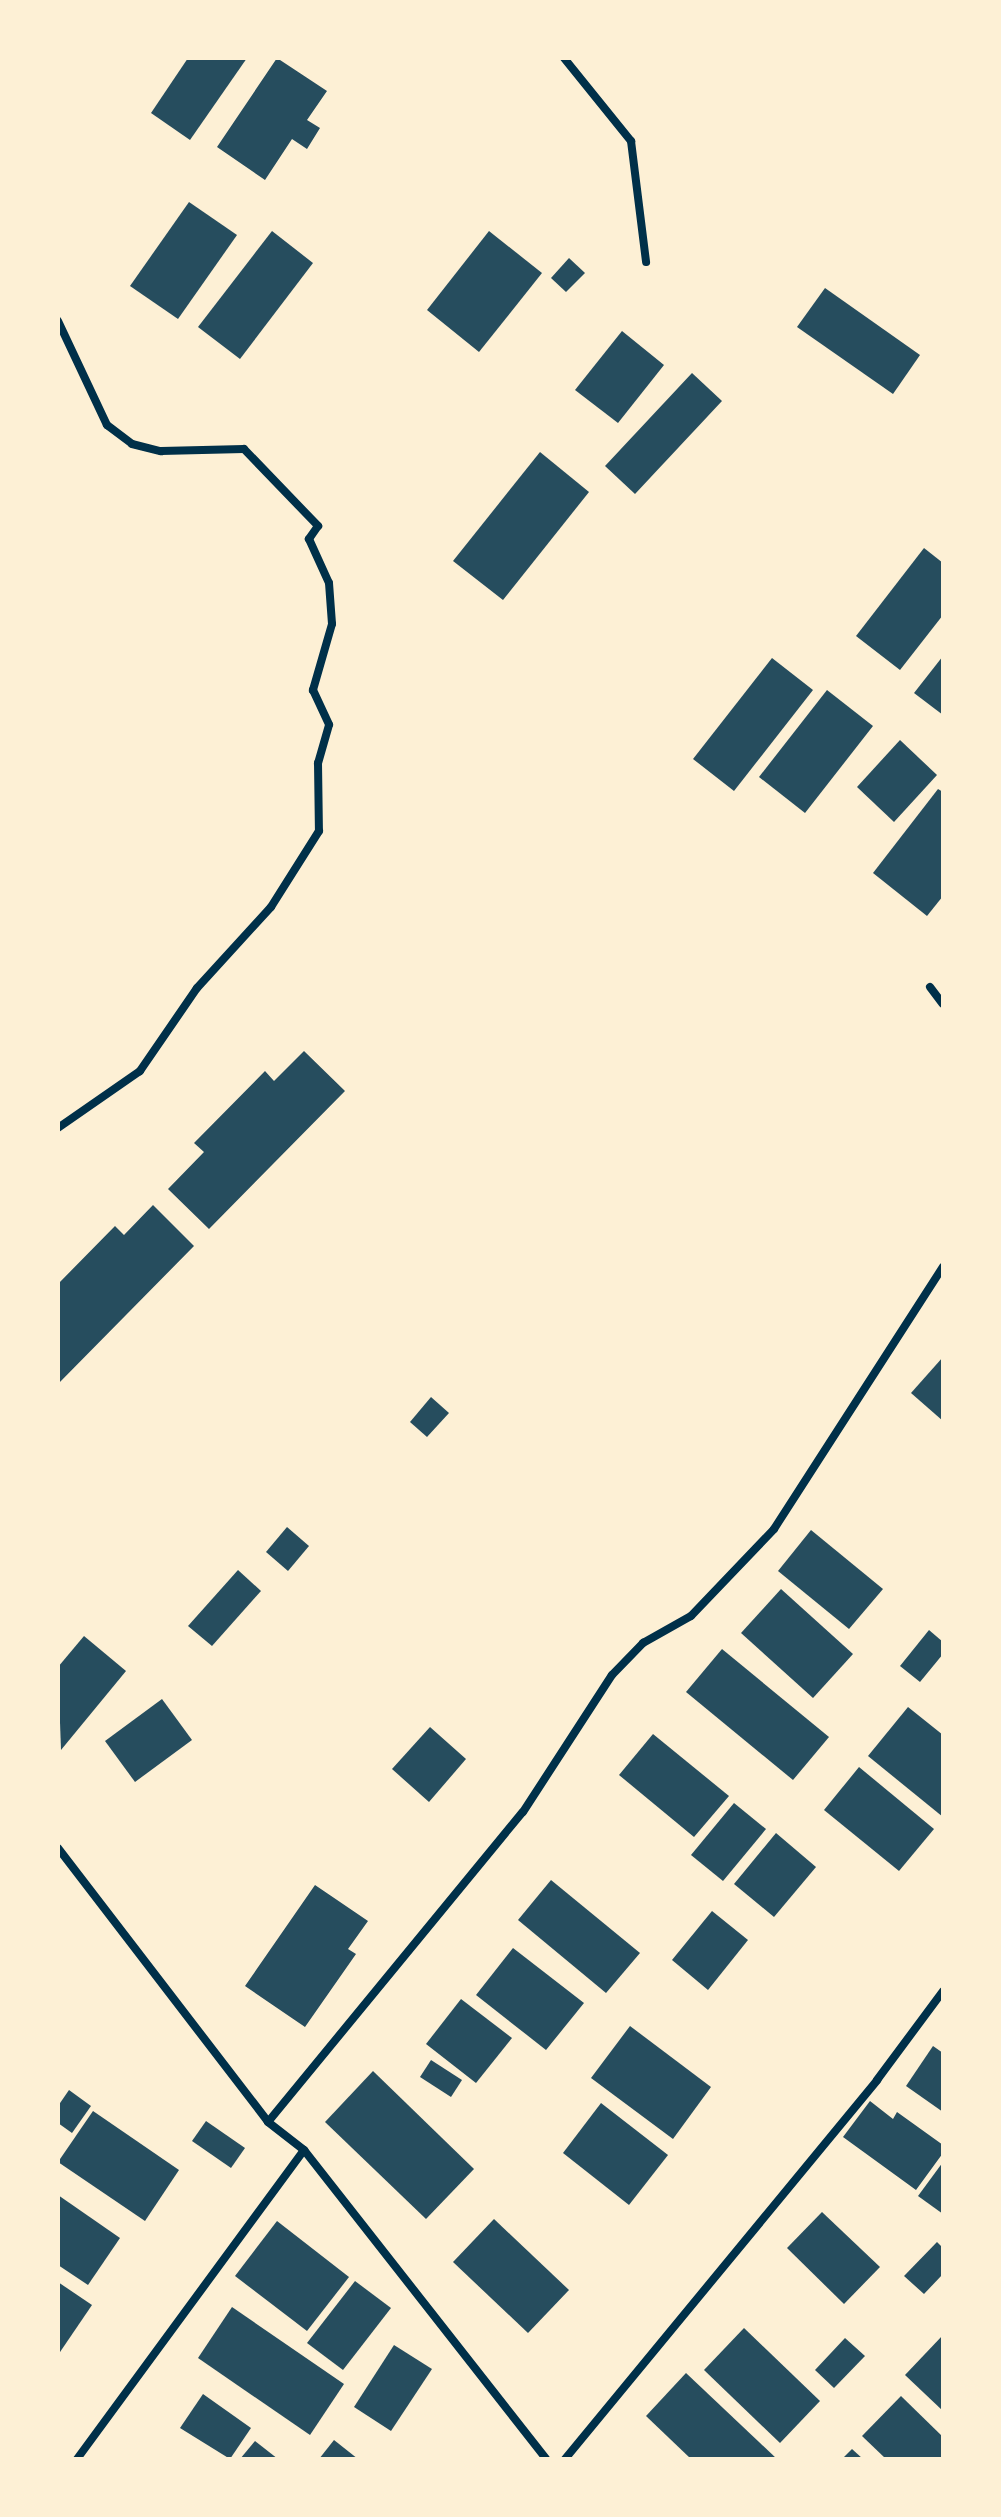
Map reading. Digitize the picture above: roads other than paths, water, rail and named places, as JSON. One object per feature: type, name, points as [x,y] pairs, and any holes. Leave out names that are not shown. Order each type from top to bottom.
[{"type":"street","points":[[564,58],[631,141],[646,262]]},
{"type":"street","points":[[58,321],[107,425],[132,444],[161,451],[244,449],[318,526],[309,539],[329,583],[332,624],[313,690],[329,725],[318,763],[319,831],[271,907],[197,988],[140,1071],[58,1128]]},
{"type":"street","points":[[930,987],[943,1004]]},
{"type":"street","points":[[268,2122],[523,1812],[612,1675],[643,1643],[691,1616],[774,1529],[943,1267]]},
{"type":"street","points":[[58,1848],[268,2122],[304,2150],[546,2459]]},
{"type":"street","points":[[565,2459],[877,2080],[943,1991]]},
{"type":"street","points":[[77,2459],[304,2150]]}]
